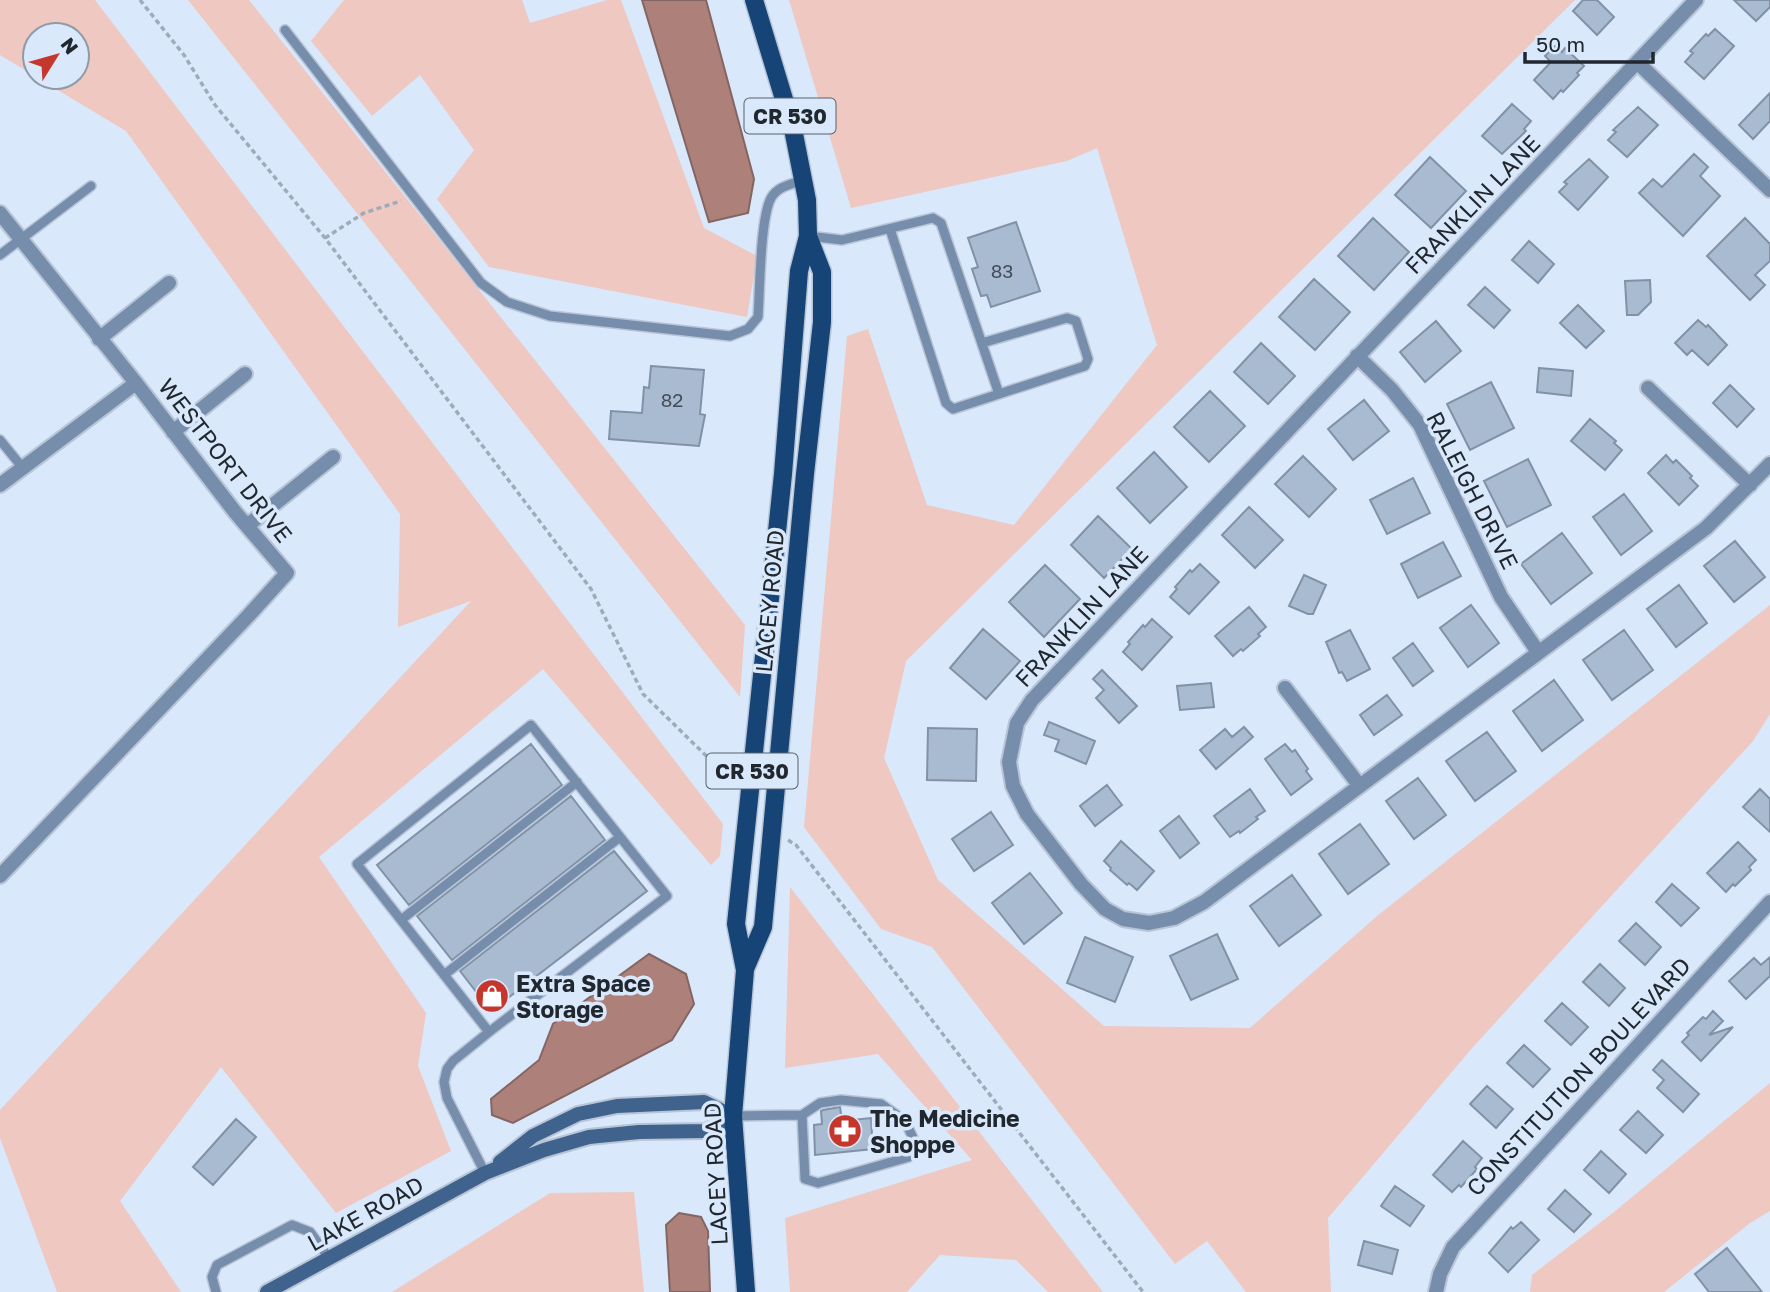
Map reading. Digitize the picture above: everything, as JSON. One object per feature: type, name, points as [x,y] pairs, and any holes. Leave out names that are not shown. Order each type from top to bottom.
[{"type":"main road","name":"LACEY ROAD","points":[[746,1292],[733,1116],[745,970],[737,924],[783,474],[799,271],[808,236],[807,200],[793,129],[754,0]]},
{"type":"main road","name":"LACEY ROAD","points":[[745,970],[763,927],[805,474],[822,322],[822,272],[808,236]]},
{"type":"main road","points":[[783,474],[805,474]]},
{"type":"main road","points":[[772,572],[796,574]]},
{"type":"street","name":"FRANKLIN LANE","points":[[1696,0],[1032,700],[1017,723],[1009,762],[1013,786],[1027,814],[1081,884],[1105,909],[1123,919],[1149,923],[1174,918],[1204,902],[1706,528],[1770,464]]},
{"type":"street","points":[[1638,63],[1770,190]]},
{"type":"street","name":"WESTPORT DRIVE","points":[[0,213],[247,526],[288,573],[0,876]]},
{"type":"street","points":[[99,339],[169,283]]},
{"type":"street","name":"RALEIGH DRIVE","points":[[1357,356],[1392,390],[1420,425],[1501,597],[1538,652]]},
{"type":"street","points":[[173,432],[245,374]]},
{"type":"street","points":[[0,485],[136,383]]},
{"type":"street","points":[[1648,388],[1750,485]]},
{"type":"street","points":[[247,526],[333,457]]},
{"type":"street","points":[[1285,688],[1359,785]]},
{"type":"street","name":"CONSTITUTION BOULEVARD","points":[[1436,1292],[1440,1274],[1453,1247],[1769,906]]},
{"type":"street","name":"LAKE ROAD","points":[[485,1173],[533,1136],[578,1114],[617,1106],[704,1102],[733,1116]]},
{"type":"street","name":"LAKE ROAD","points":[[267,1292],[485,1173],[544,1150],[589,1137],[639,1132],[706,1131],[733,1116]]},
{"type":"lane","points":[[285,30],[481,283],[507,302],[550,316],[730,337],[748,328],[758,317],[765,224],[771,198],[780,188],[803,180]]},
{"type":"lane","points":[[0,255],[91,186]]},
{"type":"lane","points":[[808,236],[842,240],[933,218],[941,223],[999,394]]},
{"type":"lane","points":[[890,229],[946,403],[953,409],[1085,366],[1088,359],[1076,321],[1067,318],[982,343]]},
{"type":"lane","points":[[0,440],[22,467]]},
{"type":"lane","points":[[485,1173],[447,1098],[444,1082],[447,1069],[489,1032],[667,896],[531,725],[357,864],[489,1032]]},
{"type":"lane","points":[[401,920],[577,782]]},
{"type":"lane","points":[[444,975],[620,837]]},
{"type":"lane","points":[[733,1116],[802,1115],[820,1103],[841,1100],[881,1104],[905,1121],[914,1140],[909,1157],[818,1182],[804,1179],[802,1115]]},
{"type":"lane","points":[[216,1292],[212,1277],[217,1265],[292,1225],[310,1232],[329,1258]]},
{"type":"path","points":[[140,0],[184,55],[215,105],[325,238],[592,589],[643,694],[734,783],[751,787]]},
{"type":"path","points":[[325,238],[364,213],[415,197]]},
{"type":"path","points":[[772,830],[796,845],[1143,1292]]},
{"type":"shaded area","points":[[0,0],[95,0],[723,824],[720,856],[711,865],[543,669],[319,857],[426,1013],[418,1066],[451,1151],[336,1213],[221,1067],[120,1201],[181,1292],[57,1292],[0,1138],[0,1110],[471,601],[398,627],[400,514],[126,131],[59,91],[91,91],[91,21],[21,21],[21,68],[0,55]]},
{"type":"shaded area","points":[[188,0],[249,0],[745,625],[740,697]]},
{"type":"shaded area","points":[[344,0],[522,0],[530,23],[607,0],[621,0],[704,228],[757,256],[747,317],[489,267],[437,199],[474,150],[420,75],[372,116],[311,41]]},
{"type":"shaded area","points":[[642,0],[706,0],[754,179],[748,213],[709,222]]},
{"type":"shaded area","points":[[789,0],[1575,0],[906,661],[884,758],[938,880],[1104,1026],[1250,1028],[1377,916],[1770,605],[1770,714],[1753,741],[1473,1047],[1328,1218],[1331,1292],[1246,1292],[1207,1241],[1175,1264],[932,947],[881,929],[804,827],[847,336],[868,329],[927,505],[1014,525],[1157,345],[1097,148],[1067,161],[851,208]]},
{"type":"shaded area","points":[[790,887],[1103,1292],[1048,1292],[1016,1260],[940,1255],[907,1292],[790,1292],[785,1218],[972,1160],[878,1054],[785,1068]]},
{"type":"shaded area","points":[[649,954],[686,974],[694,1004],[672,1040],[513,1123],[492,1115],[491,1099],[539,1060],[553,1024]]},
{"type":"shaded area","points":[[1770,1083],[1770,1211],[1750,1223],[1664,1292],[1530,1292],[1532,1275],[1614,1212]]},
{"type":"shaded area","points":[[634,1192],[644,1292],[392,1292],[550,1193]]},
{"type":"shaded area","points":[[679,1213],[701,1217],[708,1231],[710,1292],[670,1292],[666,1225]]},
{"type":"building","points":[[1583,0],[1597,0],[1614,17],[1597,35],[1573,11]]},
{"type":"building","points":[[1734,0],[1770,0],[1770,7],[1756,21]]},
{"type":"building","points":[[1715,29],[1734,46],[1704,79],[1685,62],[1693,53],[1690,51],[1706,34],[1708,36]]},
{"type":"building","points":[[1555,46],[1562,52],[1565,48],[1584,66],[1577,73],[1579,75],[1553,99],[1534,80],[1551,62],[1545,56]]},
{"type":"building","points":[[1770,93],[1770,121],[1753,139],[1739,125]]},
{"type":"building","points":[[1512,104],[1531,121],[1524,129],[1526,131],[1502,154],[1482,136]]},
{"type":"building","points":[[1638,107],[1658,125],[1627,157],[1608,140],[1616,132],[1613,130]]},
{"type":"building","points":[[1694,154],[1708,167],[1700,176],[1720,196],[1683,236],[1639,193],[1653,179],[1662,187]]},
{"type":"building","points":[[1430,157],[1466,191],[1431,228],[1395,195]]},
{"type":"building","points":[[1589,159],[1608,177],[1578,210],[1559,192],[1567,184],[1564,182]]},
{"type":"building","points":[[1373,218],[1409,252],[1374,290],[1338,256]]},
{"type":"building","points":[[1745,218],[1770,244],[1770,261],[1755,275],[1765,285],[1750,300],[1707,256]]},
{"type":"building","points":[[1016,222],[1040,291],[991,307],[987,295],[981,296],[972,269],[978,267],[968,238]]},
{"type":"building","points":[[1529,241],[1554,264],[1538,283],[1512,260]]},
{"type":"building","points":[[1314,279],[1350,312],[1315,350],[1279,317]]},
{"type":"building","points":[[1650,280],[1651,302],[1638,315],[1627,315],[1625,281]]},
{"type":"building","points":[[1485,287],[1510,310],[1494,328],[1468,305]]},
{"type":"building","points":[[1578,305],[1604,331],[1586,348],[1560,323]]},
{"type":"building","points":[[1698,320],[1706,327],[1708,325],[1727,345],[1708,365],[1692,350],[1687,355],[1675,343]]},
{"type":"building","points":[[1436,321],[1461,351],[1425,382],[1400,352]]},
{"type":"building","points":[[1261,343],[1295,376],[1268,404],[1234,372]]},
{"type":"building","points":[[651,366],[704,370],[700,414],[705,415],[699,446],[609,439],[611,411],[642,413],[644,387],[649,388]]},
{"type":"building","points":[[1539,368],[1573,371],[1571,396],[1537,392]]},
{"type":"building","points":[[1491,382],[1514,428],[1470,450],[1447,404]]},
{"type":"building","points":[[1730,385],[1754,409],[1737,427],[1713,403]]},
{"type":"building","points":[[1210,391],[1245,426],[1209,462],[1174,427]]},
{"type":"building","points":[[1364,400],[1389,431],[1353,460],[1328,429]]},
{"type":"building","points":[[1590,419],[1616,441],[1614,443],[1622,450],[1605,470],[1571,441]]},
{"type":"building","points":[[1154,452],[1187,487],[1150,523],[1117,488]]},
{"type":"building","points":[[1666,455],[1673,463],[1676,460],[1698,486],[1679,505],[1648,473]]},
{"type":"building","points":[[1303,456],[1336,489],[1309,517],[1275,484]]},
{"type":"building","points":[[1528,459],[1551,505],[1507,527],[1484,481]]},
{"type":"building","points":[[1413,478],[1430,513],[1387,534],[1370,500]]},
{"type":"building","points":[[1624,494],[1652,531],[1621,555],[1593,517]]},
{"type":"building","points":[[1249,507],[1283,540],[1255,568],[1222,535]]},
{"type":"building","points":[[1098,516],[1132,549],[1104,578],[1071,545]]},
{"type":"building","points":[[1562,533],[1592,573],[1551,604],[1521,564]]},
{"type":"building","points":[[1735,541],[1765,577],[1734,602],[1704,566]]},
{"type":"building","points":[[1443,542],[1461,576],[1418,598],[1401,564]]},
{"type":"building","points":[[1200,564],[1219,582],[1189,614],[1170,597],[1190,570],[1192,572]]},
{"type":"building","points":[[1045,565],[1080,599],[1044,637],[1009,602]]},
{"type":"building","points":[[1304,575],[1326,585],[1313,614],[1289,606]]},
{"type":"building","points":[[1679,585],[1707,623],[1676,647],[1647,609]]},
{"type":"building","points":[[1471,605],[1499,643],[1468,667],[1440,628]]},
{"type":"building","points":[[1249,607],[1266,627],[1243,651],[1241,649],[1233,656],[1215,636]]},
{"type":"building","points":[[1152,619],[1172,637],[1142,670],[1123,652],[1130,644],[1128,642]]},
{"type":"building","points":[[983,629],[1020,661],[986,699],[950,668]]},
{"type":"building","points":[[1350,630],[1370,669],[1347,681],[1342,672],[1339,673],[1326,642]]},
{"type":"building","points":[[1624,630],[1653,670],[1612,700],[1583,660]]},
{"type":"building","points":[[1413,643],[1433,671],[1413,686],[1393,658]]},
{"type":"building","points":[[1102,670],[1137,706],[1119,723],[1096,698],[1104,690],[1093,679]]},
{"type":"building","points":[[1554,680],[1583,720],[1542,751],[1513,711]]},
{"type":"building","points":[[1211,683],[1214,707],[1180,710],[1177,686]]},
{"type":"building","points":[[1387,695],[1402,715],[1374,735],[1360,715]]},
{"type":"building","points":[[1049,722],[1095,741],[1086,764],[1055,751],[1059,740],[1044,735]]},
{"type":"building","points":[[1244,727],[1253,737],[1216,769],[1200,750],[1225,729],[1232,737]]},
{"type":"building","points":[[928,728],[977,729],[976,781],[927,780]]},
{"type":"building","points":[[1487,732],[1516,771],[1475,801],[1446,761]]},
{"type":"building","points":[[531,744],[562,785],[409,905],[377,865]]},
{"type":"building","points":[[1285,744],[1292,752],[1295,750],[1312,779],[1291,795],[1265,759]]},
{"type":"building","points":[[1418,778],[1446,815],[1414,839],[1386,801]]},
{"type":"building","points":[[1107,785],[1122,805],[1095,826],[1080,806]]},
{"type":"building","points":[[1250,789],[1265,811],[1240,833],[1239,831],[1230,837],[1214,816]]},
{"type":"building","points":[[1760,789],[1770,799],[1770,832],[1743,807]]},
{"type":"building","points":[[571,796],[605,840],[452,960],[417,916]]},
{"type":"building","points":[[991,812],[1013,845],[974,871],[952,839]]},
{"type":"building","points":[[1179,816],[1199,843],[1180,858],[1160,831]]},
{"type":"building","points":[[1360,824],[1389,864],[1348,894],[1319,854]]},
{"type":"building","points":[[1121,841],[1154,871],[1137,890],[1129,883],[1127,885],[1104,861]]},
{"type":"building","points":[[1738,842],[1756,860],[1749,867],[1751,870],[1726,892],[1707,873]]},
{"type":"building","points":[[614,851],[647,891],[491,1011],[460,971]]},
{"type":"building","points":[[1030,873],[1062,913],[1024,944],[992,903]]},
{"type":"building","points":[[1292,875],[1321,915],[1279,946],[1250,906]]},
{"type":"building","points":[[1672,884],[1699,908],[1681,926],[1656,902]]},
{"type":"building","points":[[1636,923],[1661,947],[1645,965],[1619,941]]},
{"type":"building","points":[[1217,934],[1238,979],[1191,1000],[1170,956]]},
{"type":"building","points":[[1085,937],[1133,957],[1115,1002],[1067,983]]},
{"type":"building","points":[[1770,957],[1770,976],[1746,999],[1729,981],[1754,958],[1761,965]]},
{"type":"building","points":[[1600,964],[1625,988],[1609,1006],[1583,982]]},
{"type":"building","points":[[1562,1003],[1588,1027],[1571,1045],[1545,1021]]},
{"type":"building","points":[[1713,1011],[1723,1021],[1709,1035],[1733,1027],[1701,1061],[1682,1042],[1703,1017],[1706,1019]]},
{"type":"building","points":[[1524,1045],[1550,1069],[1533,1087],[1507,1063]]},
{"type":"building","points":[[1662,1060],[1699,1094],[1683,1112],[1657,1088],[1664,1080],[1653,1070]]},
{"type":"building","points":[[1487,1086],[1513,1109],[1496,1128],[1470,1104]]},
{"type":"building","name":"The Medicine Shoppe","points":[[840,1107],[842,1121],[871,1118],[873,1149],[815,1155],[814,1125],[822,1124],[821,1111]]},
{"type":"building","points":[[1638,1111],[1663,1135],[1646,1153],[1620,1130]]},
{"type":"building","points":[[236,1119],[256,1137],[213,1185],[193,1167]]},
{"type":"building","points":[[1463,1141],[1482,1158],[1475,1167],[1477,1169],[1461,1187],[1459,1185],[1452,1192],[1433,1175]]},
{"type":"building","points":[[1601,1151],[1626,1174],[1609,1193],[1584,1170]]},
{"type":"building","points":[[1395,1186],[1424,1206],[1410,1226],[1381,1206]]},
{"type":"building","points":[[1565,1190],[1591,1214],[1574,1232],[1548,1209]]},
{"type":"building","points":[[1521,1222],[1539,1240],[1508,1272],[1489,1253],[1511,1227],[1513,1229]]},
{"type":"building","points":[[1364,1241],[1398,1250],[1392,1274],[1358,1265]]},
{"type":"building","points":[[1727,1248],[1762,1292],[1709,1292],[1695,1274]]},
{"type":"place","name":"Extra Space Storage","points":[[492,996]]},
{"type":"place","name":"The Medicine Shoppe","points":[[845,1131]]}]
